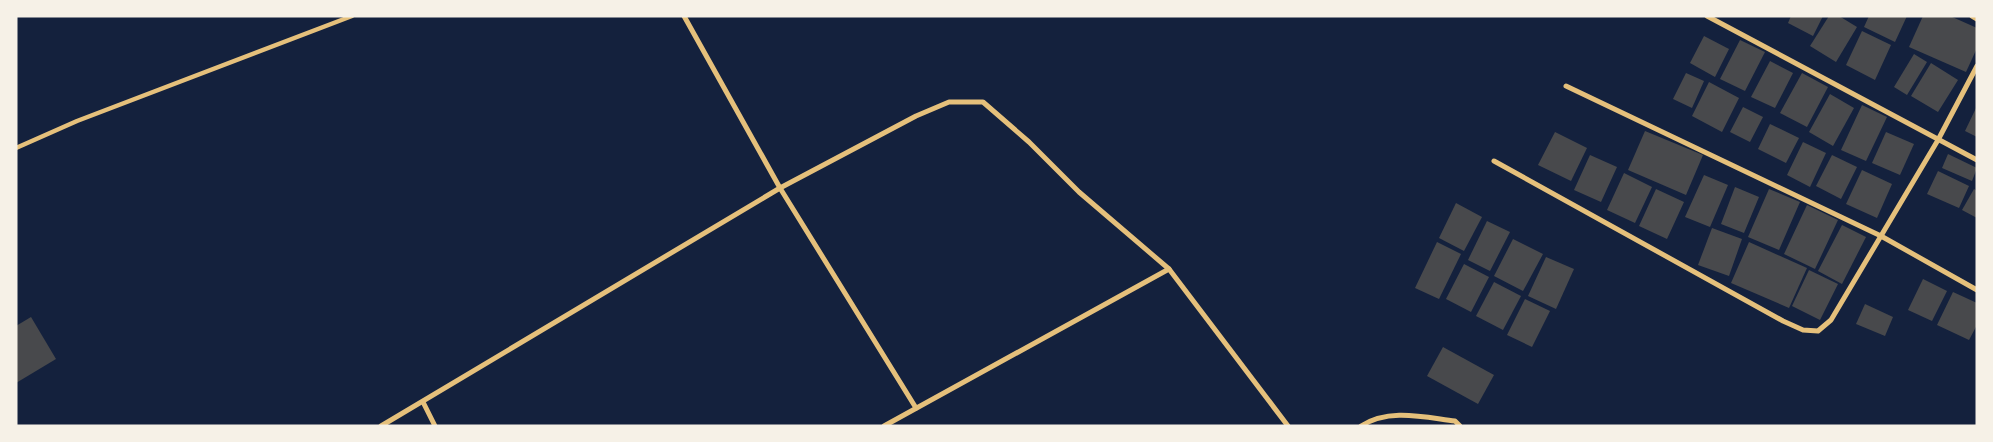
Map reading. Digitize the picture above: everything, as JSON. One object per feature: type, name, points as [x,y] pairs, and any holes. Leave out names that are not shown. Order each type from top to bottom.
[{"type":"street","points":[[16,148],[77,121],[293,41],[352,16]]},
{"type":"street","points":[[684,16],[780,188],[916,408]]},
{"type":"street","points":[[1706,16],[1977,160]]},
{"type":"street","points":[[1972,16],[1977,19]]},
{"type":"street","points":[[1494,161],[1774,317],[1803,330],[1818,331],[1831,320],[1938,140],[1977,66]]},
{"type":"street","points":[[1566,86],[1881,236],[1977,290]]},
{"type":"street","points":[[381,426],[780,188],[916,116],[949,102],[983,102],[1029,142],[1079,192],[1169,269],[1288,426]]},
{"type":"street","points":[[884,426],[1169,269]]},
{"type":"street","points":[[423,402],[435,426]]},
{"type":"street","points":[[1361,426],[1366,422],[1396,414],[1455,422],[1460,426]]},
{"type":"building","points":[[1791,16],[1823,16],[1813,36],[1788,23]]},
{"type":"building","points":[[1829,16],[1839,16],[1857,27],[1836,62],[1810,46]]},
{"type":"building","points":[[1869,16],[1907,16],[1895,42],[1864,27]]},
{"type":"building","points":[[1923,16],[1950,16],[1977,28],[1977,48],[1966,72],[1909,47]]},
{"type":"building","points":[[1862,31],[1891,45],[1875,80],[1846,65]]},
{"type":"building","points":[[1704,36],[1729,49],[1715,77],[1690,63]]},
{"type":"building","points":[[1740,40],[1765,52],[1745,91],[1720,79]]},
{"type":"building","points":[[1914,54],[1927,62],[1907,95],[1894,87]]},
{"type":"building","points":[[1770,61],[1793,73],[1775,108],[1751,97]]},
{"type":"building","points":[[1931,63],[1958,80],[1938,112],[1911,96]]},
{"type":"building","points":[[1686,73],[1704,81],[1692,108],[1673,99]]},
{"type":"building","points":[[1802,73],[1828,87],[1807,127],[1780,113]]},
{"type":"building","points":[[1709,82],[1739,98],[1722,132],[1692,116]]},
{"type":"building","points":[[1830,94],[1854,108],[1833,146],[1809,132]]},
{"type":"building","points":[[1862,105],[1887,117],[1866,161],[1841,150]]},
{"type":"building","points":[[1977,106],[1977,137],[1965,131]]},
{"type":"building","points":[[1743,107],[1763,117],[1750,142],[1730,132]]},
{"type":"building","points":[[1770,124],[1799,138],[1786,163],[1758,149]]},
{"type":"building","points":[[1645,131],[1703,155],[1686,195],[1628,170]]},
{"type":"building","points":[[1555,132],[1587,148],[1571,181],[1538,165]]},
{"type":"building","points":[[1886,132],[1914,144],[1900,175],[1872,163]]},
{"type":"building","points":[[1803,142],[1826,153],[1810,187],[1787,175]]},
{"type":"building","points":[[1948,154],[1977,168],[1972,181],[1942,168]]},
{"type":"building","points":[[1590,155],[1617,167],[1601,202],[1574,190]]},
{"type":"building","points":[[1832,155],[1857,167],[1841,199],[1816,186]]},
{"type":"building","points":[[1862,170],[1892,184],[1877,218],[1846,204]]},
{"type":"building","points":[[1938,171],[1969,186],[1959,208],[1927,194]]},
{"type":"building","points":[[1624,173],[1652,187],[1635,223],[1607,210]]},
{"type":"building","points":[[1704,175],[1728,185],[1710,227],[1685,217]]},
{"type":"building","points":[[1735,187],[1759,197],[1744,233],[1721,224]]},
{"type":"building","points":[[1656,189],[1684,202],[1667,239],[1639,226]]},
{"type":"building","points":[[1769,189],[1800,202],[1779,250],[1748,237]]},
{"type":"building","points":[[1974,189],[1977,191],[1977,218],[1962,210]]},
{"type":"building","points":[[1456,203],[1482,217],[1464,251],[1439,238]]},
{"type":"building","points":[[1807,205],[1838,220],[1815,269],[1784,254]]},
{"type":"building","points":[[1487,221],[1510,232],[1490,271],[1468,260]]},
{"type":"building","points":[[1842,225],[1866,237],[1842,284],[1818,271]]},
{"type":"building","points":[[1712,228],[1742,239],[1729,276],[1698,265]]},
{"type":"building","points":[[1513,239],[1543,254],[1523,291],[1494,276]]},
{"type":"building","points":[[1437,242],[1461,254],[1439,299],[1415,288]]},
{"type":"building","points":[[1749,242],[1807,268],[1789,308],[1731,283]]},
{"type":"building","points":[[1546,257],[1574,269],[1556,309],[1528,296]]},
{"type":"building","points":[[1464,264],[1489,277],[1471,312],[1446,299]]},
{"type":"building","points":[[1809,270],[1838,284],[1820,320],[1792,306]]},
{"type":"building","points":[[1923,279],[1947,291],[1932,321],[1908,310]]},
{"type":"building","points":[[1494,282],[1521,296],[1503,330],[1476,316]]},
{"type":"building","points":[[1953,292],[1977,303],[1977,325],[1969,340],[1937,325]]},
{"type":"building","points":[[1525,299],[1550,311],[1532,347],[1507,335]]},
{"type":"building","points":[[1865,304],[1893,317],[1885,336],[1856,324]]},
{"type":"building","points":[[31,317],[56,359],[16,383],[16,326]]},
{"type":"building","points":[[1443,347],[1494,375],[1478,404],[1427,376]]}]
